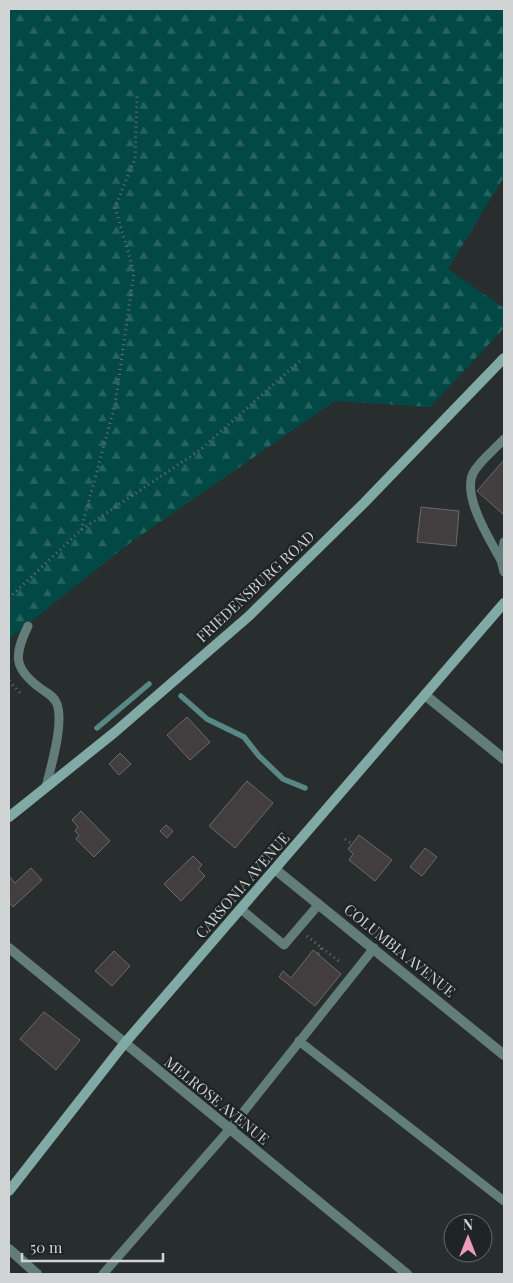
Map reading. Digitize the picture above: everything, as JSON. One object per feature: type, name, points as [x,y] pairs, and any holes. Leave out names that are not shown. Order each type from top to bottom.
[{"type":"street","name":"FRIEDENSBURG ROAD","points":[[9,817],[115,732],[249,616],[364,503],[504,358]]},
{"type":"street","name":"CARSONIA AVENUE","points":[[9,1191],[124,1044],[242,910],[504,603]]},
{"type":"street","points":[[425,695],[504,759]]},
{"type":"street","name":"COLUMBIA AVENUE","points":[[276,870],[504,1055]]},
{"type":"street","name":"MELROSE AVENUE","points":[[9,948],[228,1130],[407,1274]]},
{"type":"street","points":[[9,1248],[37,1274]]},
{"type":"lane","points":[[504,439],[473,472],[470,495],[486,534],[501,560],[504,572]]},
{"type":"lane","points":[[501,560],[504,542]]},
{"type":"lane","points":[[28,626],[19,644],[18,659],[20,670],[53,698],[58,712],[46,787]]},
{"type":"lane","points":[[242,910],[284,945],[319,904]]},
{"type":"lane","points":[[103,1274],[228,1130],[374,948]]},
{"type":"lane","points":[[299,1041],[504,1201]]},
{"type":"path","points":[[82,530],[115,405],[134,272],[115,207],[135,159],[136,95]]},
{"type":"path","points":[[9,598],[82,530],[200,450],[302,359]]},
{"type":"path","points":[[9,681],[20,693]]},
{"type":"path","points":[[345,839],[352,844]]},
{"type":"path","points":[[298,928],[340,962]]},
{"type":"path","points":[[318,954],[322,948]]},
{"type":"green space","points":[[9,9],[504,9],[504,177],[448,269],[504,308],[504,328],[430,407],[335,401],[127,545],[9,639]]},
{"type":"building","points":[[504,460],[504,515],[477,491]]},
{"type":"building","points":[[421,507],[459,511],[456,546],[417,542]]},
{"type":"building","points":[[187,717],[210,742],[190,760],[167,735]]},
{"type":"building","points":[[120,753],[131,764],[119,775],[109,764]]},
{"type":"building","points":[[247,781],[273,803],[235,848],[209,826]]},
{"type":"building","points":[[81,811],[110,841],[94,857],[76,839],[79,835],[75,831],[78,827],[72,820]]},
{"type":"building","points":[[166,825],[173,831],[167,838],[160,831]]},
{"type":"building","points":[[359,835],[392,860],[375,881],[349,860],[353,854],[348,849]]},
{"type":"building","points":[[425,848],[437,857],[422,876],[410,867]]},
{"type":"building","points":[[193,856],[202,865],[198,869],[205,876],[181,901],[164,884]]},
{"type":"building","points":[[31,868],[42,880],[13,907],[9,902],[9,876],[15,883]]},
{"type":"building","points":[[313,950],[341,974],[315,1006],[279,977],[283,971],[291,978]]},
{"type":"building","points":[[114,951],[130,966],[112,986],[95,971]]},
{"type":"building","points":[[44,1012],[80,1040],[56,1070],[20,1039]]},
{"type":"waterway","points":[[97,728],[149,684]]},
{"type":"waterway","points":[[181,696],[207,719],[244,737],[259,756],[283,779],[305,788]]}]
